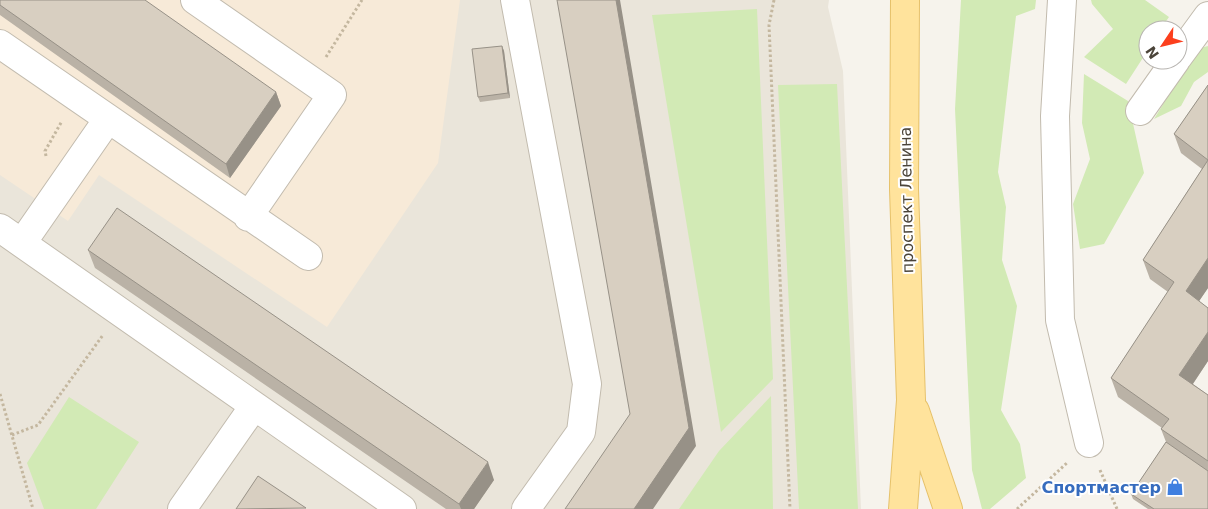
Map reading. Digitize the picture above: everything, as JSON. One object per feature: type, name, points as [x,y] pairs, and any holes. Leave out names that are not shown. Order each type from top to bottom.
[{"type":"main road","name":"проспект Ленина","points":[[903,509],[911,400],[904,188],[905,0]]},
{"type":"main road","name":"проспект Ленина","points":[[911,400],[948,509]]},
{"type":"lane","points":[[195,0],[332,95],[248,216]]},
{"type":"lane","points":[[515,0],[588,384],[580,432],[526,509]]},
{"type":"lane","points":[[1062,0],[1055,116],[1060,320],[1089,443]]},
{"type":"lane","points":[[1188,44],[1208,16]]},
{"type":"lane","points":[[0,44],[308,256]]},
{"type":"lane","points":[[1140,110],[1169,70]]},
{"type":"lane","points":[[108,119],[11,236],[402,509]]},
{"type":"lane","points":[[182,509],[254,406]]},
{"type":"path","points":[[311,80],[362,0]]},
{"type":"path","points":[[774,0],[769,26],[790,509]]},
{"type":"path","points":[[12,434],[38,425],[120,312]]},
{"type":"path","points":[[0,394],[33,509]]},
{"type":"path","points":[[1017,509],[1089,443],[1117,509]]},
{"type":"shaded area","points":[[0,0],[829,0],[828,7],[843,71],[861,509],[0,509]]},
{"type":"shaded area","points":[[0,0],[460,0],[438,163],[327,327],[99,175],[68,221],[0,175]]},
{"type":"green space","points":[[961,0],[1036,0],[1035,9],[1016,16],[998,172],[1006,207],[1002,260],[1017,306],[1001,410],[1020,444],[1026,478],[990,509],[982,509],[972,470],[955,109]]},
{"type":"green space","points":[[1091,0],[1145,0],[1169,17],[1167,20],[1138,20],[1138,65],[1126,84],[1084,57],[1113,29],[1092,4]]},
{"type":"green space","points":[[757,9],[773,379],[721,432],[652,15]]},
{"type":"green space","points":[[1208,46],[1208,72],[1194,82],[1181,106],[1154,119],[1184,70],[1188,70],[1188,64],[1197,49]]},
{"type":"green space","points":[[1084,74],[1128,101],[1144,173],[1104,244],[1080,249],[1073,204],[1090,159],[1082,123]]},
{"type":"green space","points":[[837,84],[858,509],[799,509],[778,85]]},
{"type":"green space","points":[[771,396],[773,509],[679,509],[719,451]]},
{"type":"green space","points":[[69,397],[139,442],[96,509],[44,509],[27,463]]},
{"type":"building","points":[[0,0],[145,0],[276,92],[226,164],[0,5]]},
{"type":"building","points":[[557,0],[616,0],[689,428],[634,509],[565,509],[630,414]]},
{"type":"building","points":[[502,46],[508,93],[478,97],[472,49]]},
{"type":"building","points":[[1208,85],[1208,160],[1174,134]]},
{"type":"building","points":[[1208,160],[1208,258],[1186,291],[1208,308],[1208,332],[1179,375],[1208,395],[1208,461],[1161,429],[1169,419],[1111,378],[1174,282],[1143,260]]},
{"type":"building","points":[[117,208],[488,462],[459,504],[88,250]]},
{"type":"building","name":"Спортмастер","points":[[1166,442],[1208,471],[1208,509],[1154,509],[1131,494]]},
{"type":"building","points":[[258,476],[306,508],[236,509]]},
{"type":"place","name":"Спортмастер","points":[[1175,487]]}]
